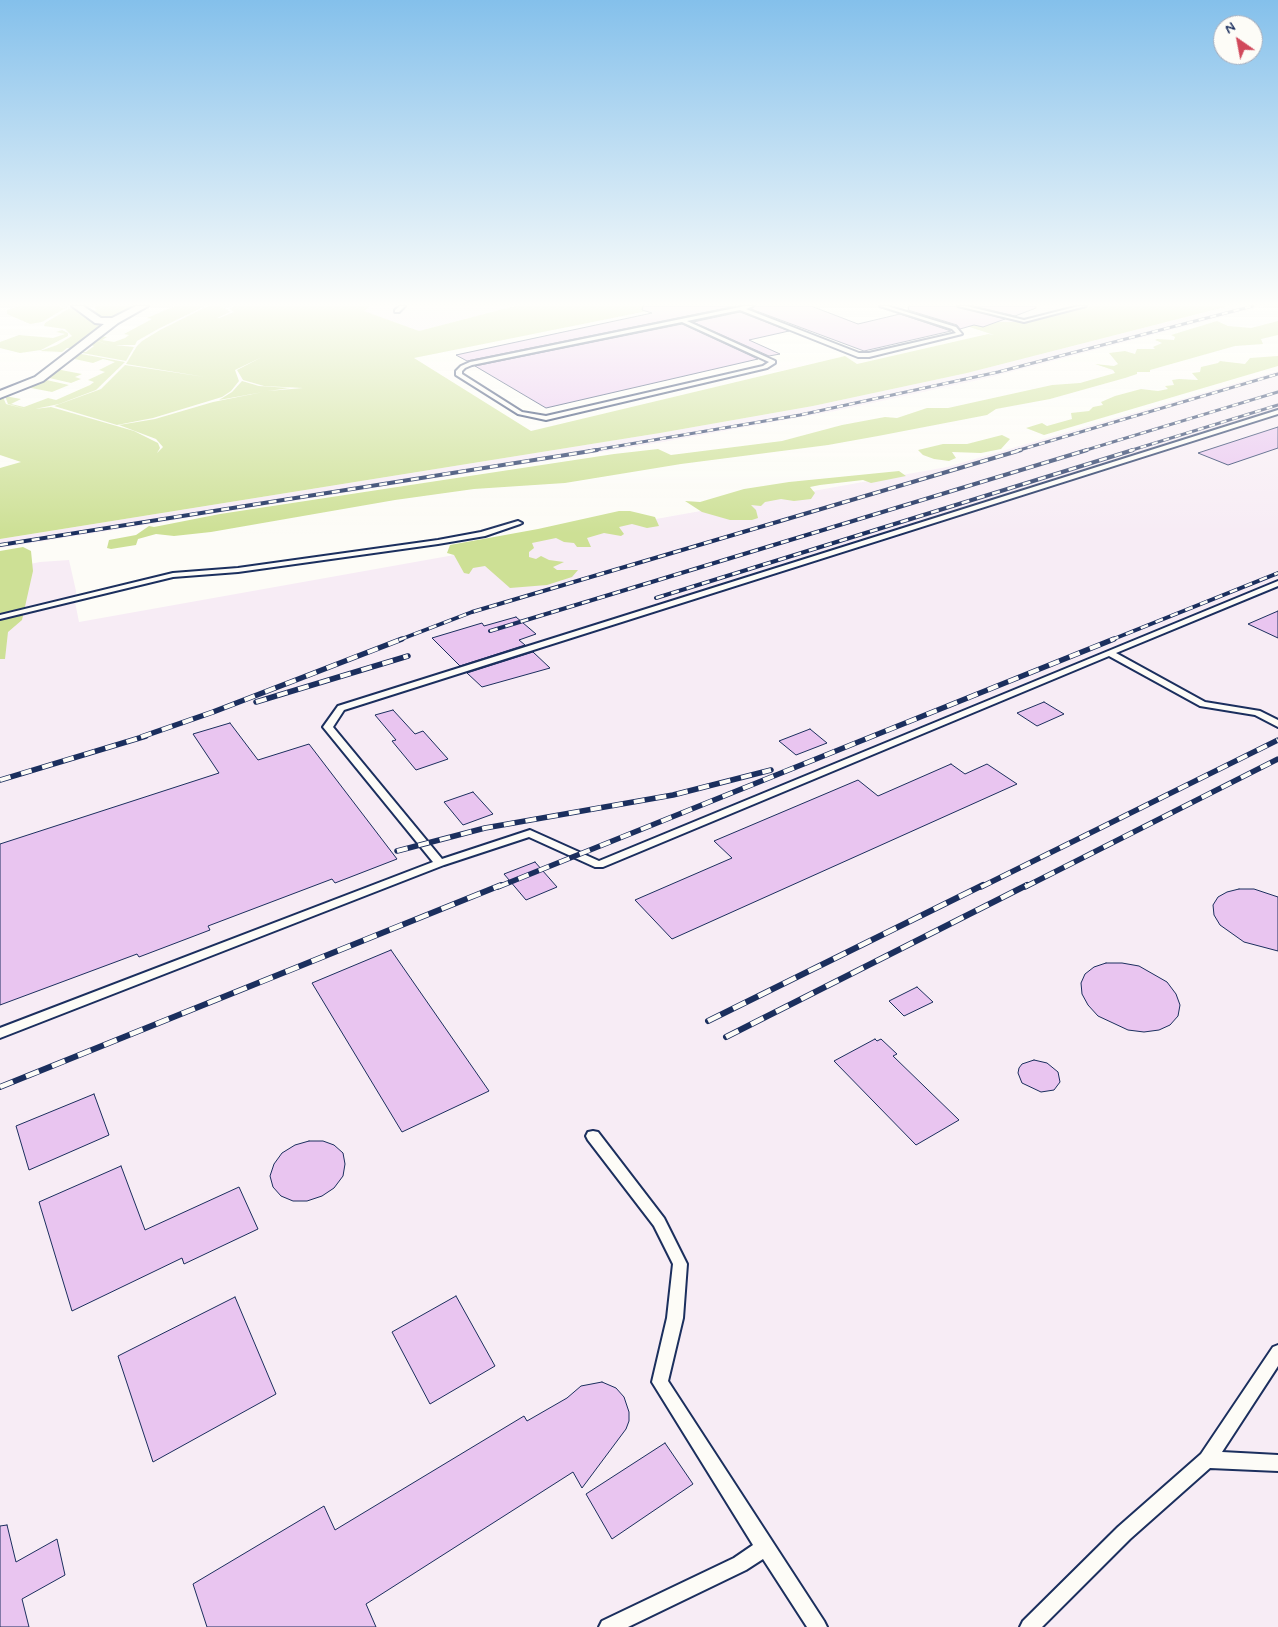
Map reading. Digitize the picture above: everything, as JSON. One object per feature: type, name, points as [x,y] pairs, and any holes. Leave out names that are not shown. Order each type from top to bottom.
[{"type":"street","points":[[3,382],[22,387]]},
{"type":"street","points":[[0,395],[33,382]]},
{"type":"lane","points":[[470,382],[520,413],[546,418],[701,382]]},
{"type":"lane","points":[[440,863],[328,727],[341,708],[1278,412]]},
{"type":"lane","points":[[0,617],[172,575],[238,570],[438,542],[482,534],[518,523]]},
{"type":"lane","points":[[0,1033],[440,863],[530,833],[598,865],[1278,584]]},
{"type":"lane","points":[[1110,653],[1204,704],[1257,713],[1278,724]]},
{"type":"lane","points":[[593,1136],[659,1222],[680,1264],[675,1318],[660,1382],[764,1547],[818,1627]]},
{"type":"lane","points":[[1029,1627],[1124,1533],[1207,1460],[1278,1352]]},
{"type":"lane","points":[[1207,1460],[1278,1463]]},
{"type":"lane","points":[[608,1627],[740,1564],[764,1547]]},
{"type":"shaded area","points":[[925,382],[970,382],[835,411],[663,442],[0,548],[0,539],[660,433],[813,406]]},
{"type":"shaded area","points":[[1240,382],[1278,382],[1278,1627],[0,1627],[0,570],[40,562],[69,560],[76,591],[75,602],[79,622],[947,467]]},
{"type":"green space","points":[[36,382],[55,382],[69,385],[52,392],[26,387]]},
{"type":"green space","points":[[94,382],[104,382],[96,390],[59,404],[35,409],[51,407],[134,431],[158,443],[160,448],[157,453],[163,447],[156,439],[119,425],[155,419],[213,402],[263,392],[219,400],[232,392],[241,382],[259,386],[290,388],[268,391],[303,388],[264,386],[250,382],[452,382],[531,431],[736,382],[925,382],[813,406],[660,433],[0,539],[0,468],[21,462],[0,455],[0,396],[3,397],[6,404],[26,409],[8,404],[5,396],[21,399],[11,404],[24,407],[48,398],[56,400]]},
{"type":"green space","points":[[108,382],[238,382],[231,391],[222,397],[153,418],[117,425],[54,406],[101,389]]},
{"type":"green space","points":[[1111,382],[1050,399],[996,409],[987,415],[828,445],[681,464],[565,483],[474,489],[395,500],[211,532],[174,536],[156,534],[138,539],[136,545],[107,548],[109,540],[136,535],[149,526],[154,527],[220,514],[614,454],[658,449],[671,455],[782,441],[842,425],[885,417],[897,418],[927,408],[948,408],[1052,385]]},
{"type":"green space","points":[[1173,382],[1224,382],[1044,435],[1026,428],[1042,423],[1047,426],[1072,419],[1071,413],[1089,411],[1093,407],[1103,405],[1101,402],[1115,396],[1141,389],[1158,391],[1168,389],[1165,386],[1174,385]]},
{"type":"green space","points":[[1002,435],[1010,439],[1001,449],[981,453],[952,452],[956,458],[949,461],[934,459],[923,455],[918,450],[943,444],[967,444]]},
{"type":"green space","points":[[899,471],[906,476],[871,483],[863,480],[820,485],[810,487],[815,493],[811,499],[794,501],[781,499],[765,502],[761,506],[751,505],[756,510],[758,518],[752,520],[730,520],[702,512],[685,501],[700,502],[744,489],[789,482]]},
{"type":"green space","points":[[619,511],[630,511],[655,517],[659,526],[647,528],[632,524],[619,527],[624,534],[621,536],[604,533],[587,538],[591,547],[577,547],[574,543],[564,542],[556,538],[532,543],[534,548],[529,552],[529,557],[536,559],[541,556],[549,560],[564,562],[553,567],[557,570],[578,570],[572,577],[547,585],[510,588],[485,566],[473,568],[469,574],[464,573],[454,555],[447,553],[450,545],[538,529]]},
{"type":"green space","points":[[23,547],[31,551],[33,571],[22,620],[8,632],[5,659],[0,659],[0,551]]},
{"type":"building","points":[[502,382],[659,382],[546,408]]},
{"type":"building","points":[[1278,427],[1278,448],[1228,465],[1198,453]]},
{"type":"building","points":[[1278,611],[1278,638],[1248,624]]},
{"type":"building","points":[[516,617],[536,634],[519,640],[525,645],[460,666],[432,638],[482,623],[484,626]]},
{"type":"building","points":[[533,652],[550,668],[482,687],[467,673]]},
{"type":"building","points":[[1044,702],[1064,714],[1037,726],[1017,713]]},
{"type":"building","points":[[393,710],[415,734],[423,731],[448,759],[416,770],[392,741],[396,740],[375,715]]},
{"type":"building","points":[[230,723],[258,760],[309,744],[397,859],[335,883],[332,879],[208,926],[210,930],[139,957],[137,954],[0,1005],[0,844],[219,773],[193,734]]},
{"type":"building","points":[[810,729],[827,743],[796,755],[779,741]]},
{"type":"building","points":[[951,764],[965,774],[987,764],[1017,784],[672,939],[635,900],[732,858],[714,841],[858,780],[878,796]]},
{"type":"building","points":[[473,792],[493,814],[463,825],[444,802]]},
{"type":"building","points":[[535,862],[557,887],[526,900],[504,874]]},
{"type":"building","points":[[1239,889],[1254,889],[1278,897],[1278,951],[1244,942],[1220,925],[1214,915],[1213,905],[1218,897]]},
{"type":"building","points":[[391,950],[489,1091],[402,1132],[312,983]]},
{"type":"building","points":[[1106,963],[1139,966],[1167,982],[1176,994],[1180,1005],[1178,1016],[1170,1025],[1159,1030],[1144,1032],[1128,1030],[1098,1016],[1088,1005],[1082,994],[1081,983],[1085,974],[1094,967]]},
{"type":"building","points":[[917,987],[933,1002],[904,1016],[889,1001]]},
{"type":"building","points":[[875,1039],[877,1041],[881,1039],[897,1054],[893,1056],[959,1120],[916,1145],[834,1061]]},
{"type":"building","points":[[1034,1060],[1047,1063],[1058,1072],[1060,1082],[1054,1090],[1041,1092],[1022,1083],[1018,1073],[1019,1068],[1022,1064]]},
{"type":"building","points":[[94,1094],[109,1135],[29,1170],[16,1126]]},
{"type":"building","points":[[309,1141],[323,1141],[334,1145],[343,1153],[345,1164],[343,1176],[334,1188],[322,1196],[307,1201],[293,1201],[281,1196],[273,1187],[270,1176],[274,1164],[282,1153],[295,1145]]},
{"type":"building","points":[[121,1166],[145,1230],[239,1187],[258,1229],[184,1264],[182,1258],[72,1311],[39,1202]]},
{"type":"building","points":[[456,1296],[495,1366],[430,1404],[392,1332]]},
{"type":"building","points":[[235,1297],[276,1394],[153,1462],[118,1356]]},
{"type":"building","points":[[602,1382],[616,1388],[624,1397],[629,1412],[629,1421],[626,1429],[582,1488],[573,1472],[366,1604],[376,1627],[207,1627],[193,1584],[324,1506],[335,1530],[524,1416],[527,1421],[567,1398],[581,1386]]},
{"type":"building","points":[[665,1443],[693,1484],[612,1539],[586,1494]]},
{"type":"building","points":[[7,1525],[16,1562],[57,1539],[65,1575],[22,1599],[29,1627],[0,1627],[0,1526]]},
{"type":"railway","points":[[589,451],[800,415],[952,382]]},
{"type":"railway","points":[[1016,451],[1251,382]]},
{"type":"railway","points":[[1083,451],[1278,392]]},
{"type":"railway","points":[[1129,451],[1278,405]]},
{"type":"railway","points":[[0,545],[597,450]]},
{"type":"railway","points":[[399,640],[472,612],[1021,450]]},
{"type":"railway","points":[[490,631],[1087,450]]},
{"type":"railway","points":[[656,598],[1133,450]]},
{"type":"railway","points":[[1111,640],[1278,573]]},
{"type":"railway","points":[[141,737],[213,712],[402,639]]},
{"type":"railway","points":[[498,887],[1114,639]]},
{"type":"railway","points":[[256,702],[408,656]]},
{"type":"railway","points":[[0,780],[146,736]]},
{"type":"railway","points":[[981,887],[1278,740]]},
{"type":"railway","points":[[1025,887],[1278,759]]},
{"type":"railway","points":[[397,851],[485,828],[673,795],[771,770]]},
{"type":"railway","points":[[0,1087],[501,885]]},
{"type":"railway","points":[[708,1021],[983,885]]},
{"type":"railway","points":[[726,1037],[1027,885]]}]
